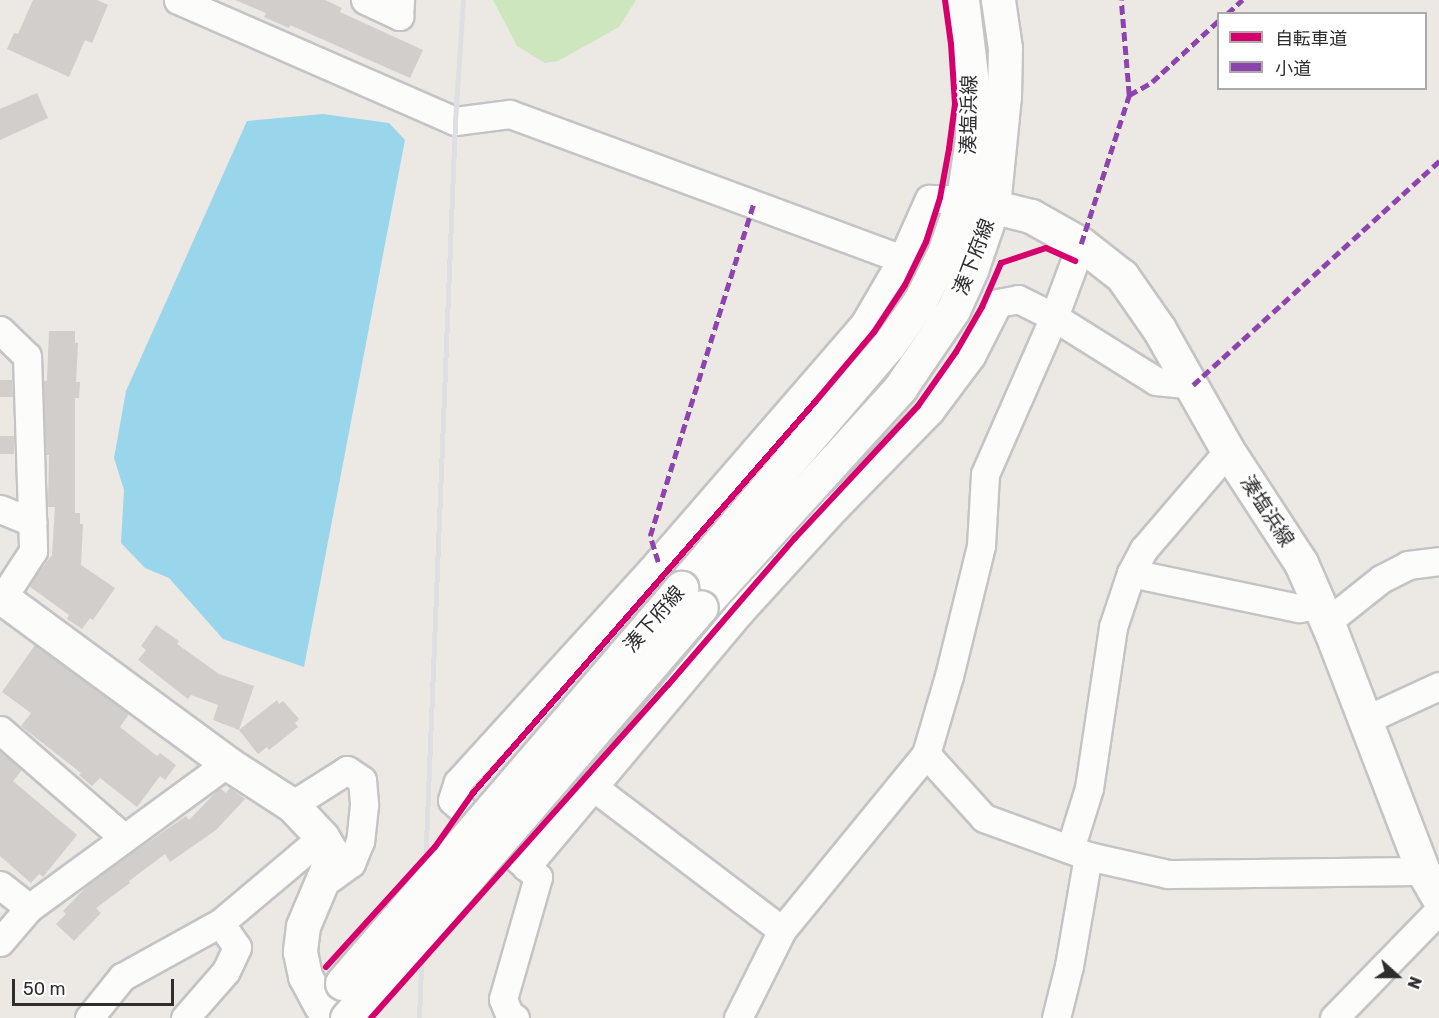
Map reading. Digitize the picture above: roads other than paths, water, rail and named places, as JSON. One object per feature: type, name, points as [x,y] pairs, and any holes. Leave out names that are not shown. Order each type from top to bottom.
[{"type":"main road","name":"湊塩浜線","points":[[962,0],[972,92],[972,139],[978,202]]},
{"type":"main road","name":"湊塩浜線","points":[[978,202],[1004,96],[1005,48],[998,0]]},
{"type":"main road","name":"湊塩浜線","points":[[978,202],[1031,216],[1081,244],[1122,276],[1159,328],[1228,451],[1301,562],[1431,885]]},
{"type":"main road","name":"湊下府線","points":[[330,1006],[691,597],[900,388],[953,310],[972,270],[978,202]]},
{"type":"main road","points":[[2,597],[227,763],[292,805],[322,837],[333,855],[303,926],[300,952],[305,975],[330,1006]]},
{"type":"street","points":[[178,0],[455,121],[510,114],[902,259]]},
{"type":"street","points":[[365,0],[399,16],[400,0]]},
{"type":"street","points":[[514,1018],[503,999],[538,877],[452,800],[458,782],[658,562],[864,324],[902,259],[929,199],[978,202]]},
{"type":"street","points":[[738,1018],[782,930],[926,754],[949,676],[981,546],[984,474],[1054,317],[1081,244]]},
{"type":"street","points":[[526,867],[740,612],[835,508],[930,411],[971,356],[998,303],[1018,299],[1054,317],[1156,381],[1193,385]]},
{"type":"street","points":[[0,330],[27,356],[33,552],[2,597]]},
{"type":"street","points":[[1056,1018],[1069,966],[1079,852],[1113,627],[1131,573],[1144,549],[1228,451]]},
{"type":"street","points":[[0,509],[32,522]]},
{"type":"street","points":[[1131,573],[1323,614],[1408,565],[1439,561]]},
{"type":"street","points":[[1365,720],[1439,686]]},
{"type":"street","points":[[0,730],[123,837]]},
{"type":"street","points":[[926,754],[984,818],[1079,852],[1168,874],[1431,885]]},
{"type":"street","points":[[0,942],[29,908],[227,763]]},
{"type":"street","points":[[292,805],[347,770],[362,780],[364,805],[360,841],[351,863],[322,884]]},
{"type":"street","points":[[592,786],[782,930]]},
{"type":"street","points":[[89,1018],[122,977],[220,923],[322,837]]},
{"type":"street","points":[[0,885],[29,908]]},
{"type":"street","points":[[1334,1018],[1439,910]]},
{"type":"street","points":[[184,1018],[226,971],[237,947],[220,923]]},
{"type":"water","points":[[323,114],[389,123],[405,140],[304,667],[223,639],[169,578],[145,568],[121,543],[124,490],[114,458],[126,391],[247,121]]},
{"type":"railway","points":[[419,1018],[455,121],[463,0]]}]
